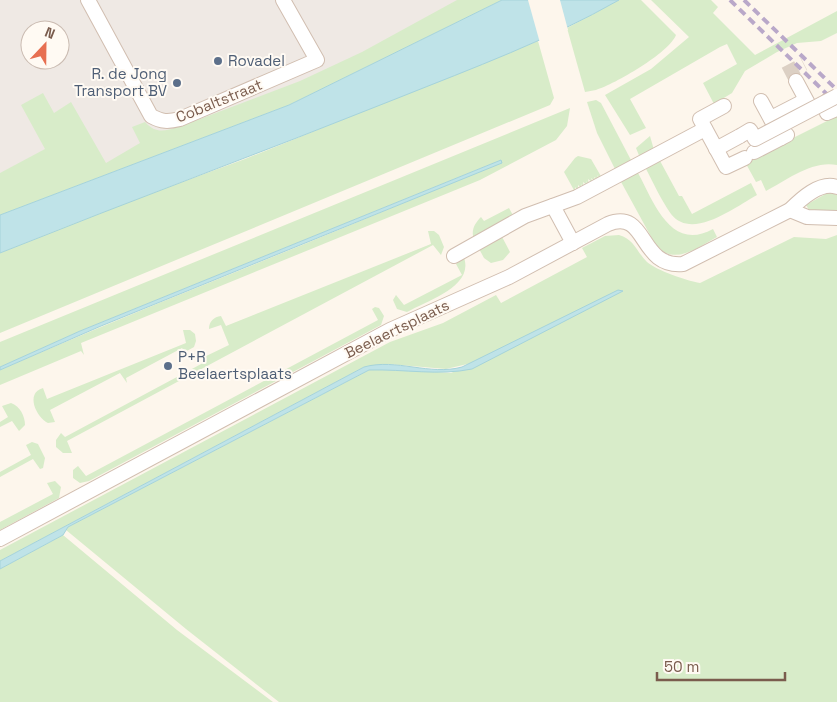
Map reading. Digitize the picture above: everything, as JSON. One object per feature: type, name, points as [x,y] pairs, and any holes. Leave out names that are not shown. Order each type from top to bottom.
[{"type":"street","name":"Cobaltstraat","points":[[88,0],[151,116],[159,121],[168,122],[180,119],[317,60],[283,0]]},
{"type":"street","points":[[796,81],[808,105]]},
{"type":"street","points":[[724,106],[700,119],[726,167],[747,158],[784,136],[770,118],[761,101]]},
{"type":"street","points":[[770,118],[808,105],[831,103]]},
{"type":"street","points":[[716,149],[750,130],[755,138],[808,105]]},
{"type":"street","points":[[454,256],[526,216],[578,197],[705,129]]},
{"type":"street","points":[[736,138],[747,158]]},
{"type":"street","name":"Beelaertsplaats","points":[[0,539],[390,330],[504,279],[608,224],[624,221],[635,227],[650,251],[659,259],[669,263],[683,264],[790,210],[802,198],[824,186],[837,187]]},
{"type":"street","points":[[553,206],[573,242]]},
{"type":"street","points":[[790,210],[807,217],[837,218]]},
{"type":"shaded area","points":[[0,0],[490,0],[239,116],[0,215]]},
{"type":"green space","points":[[457,0],[502,0],[289,105],[0,215],[0,173],[45,149],[21,105],[43,93],[54,113],[71,102],[106,163],[140,143],[132,127],[145,122],[157,130],[169,130],[300,81],[362,52]]},
{"type":"green space","points":[[619,0],[641,0],[676,35],[653,59],[628,75],[605,87],[585,92],[567,28]]},
{"type":"green space","points":[[651,0],[711,0],[718,7],[713,13],[755,55],[837,11],[837,33],[821,41],[797,43],[777,52],[745,71],[732,93],[714,104],[703,83],[737,64],[727,44],[720,47],[630,99],[646,128],[630,135],[605,95],[651,69],[689,37]]},
{"type":"green space","points":[[538,41],[554,98],[550,105],[0,333],[0,253],[122,204],[245,159]]},
{"type":"green space","points":[[596,100],[601,103],[632,162],[616,171],[597,133],[587,102]]},
{"type":"green space","points":[[570,108],[567,126],[556,140],[480,180],[81,343],[84,355],[81,351],[0,385],[0,370],[439,188],[501,160],[80,331],[0,367],[0,342]]},
{"type":"green space","points":[[837,116],[837,165],[818,165],[809,168],[766,191],[761,180],[756,182],[745,162]]},
{"type":"green space","points":[[650,136],[654,150],[640,158],[636,148]]},
{"type":"green space","points":[[578,156],[591,159],[602,178],[600,179],[597,175],[599,180],[594,177],[596,182],[591,178],[593,183],[588,179],[589,185],[586,181],[588,186],[583,182],[584,188],[581,184],[582,189],[578,185],[578,191],[575,187],[575,192],[564,172]]},
{"type":"green space","points":[[659,159],[679,196],[682,196],[692,214],[751,183],[757,195],[714,219],[690,224],[680,221],[667,209],[645,167]]},
{"type":"green space","points":[[637,171],[657,208],[674,229],[685,234],[698,235],[713,229],[717,237],[685,253],[677,255],[662,251],[655,244],[620,180]]},
{"type":"green space","points":[[829,192],[837,195],[837,210],[809,210],[806,205]]},
{"type":"green space","points":[[509,208],[515,219],[511,216],[511,221],[508,217],[509,223],[506,218],[507,223],[503,220],[505,225],[501,221],[501,227],[498,222],[498,228],[495,224],[497,229],[492,226],[494,230],[489,227],[490,233],[487,228],[488,233],[484,230],[486,235],[481,232],[482,237],[478,233],[479,238],[476,234],[478,239],[475,241],[474,228],[476,222],[481,217],[484,221]]},
{"type":"green space","points":[[428,231],[434,231],[439,235],[444,247],[441,255],[433,245],[67,441],[72,453],[63,453],[56,447],[56,440],[61,433],[65,437],[203,363],[202,358],[229,345],[221,325],[209,329],[214,318],[221,316],[226,326],[431,244]]},
{"type":"green space","points":[[500,233],[510,252],[503,260],[491,263],[484,258],[477,245],[485,246],[492,243],[491,238],[494,242],[492,237],[496,241],[496,235],[500,239],[497,234]]},
{"type":"green space","points":[[619,235],[632,242],[643,258],[651,265],[672,275],[700,283],[794,237],[826,239],[837,235],[837,702],[279,702],[186,629],[66,530],[68,527],[369,370],[396,369],[451,373],[476,362],[446,369],[388,364],[364,367],[0,561],[0,550],[390,342],[443,323],[496,295],[501,303],[587,257],[582,248],[605,236]]},
{"type":"green space","points":[[462,253],[465,264],[464,274],[458,283],[449,290],[407,312],[397,309],[393,300],[396,295],[404,305],[462,275],[456,264],[462,260],[460,255]]},
{"type":"green space","points":[[375,307],[379,308],[384,316],[381,325],[89,481],[80,483],[73,478],[73,470],[78,466],[86,476],[378,320],[372,309]]},
{"type":"green space","points":[[183,330],[190,330],[195,334],[196,341],[194,347],[185,352],[182,348],[126,378],[127,383],[120,373],[50,410],[55,422],[48,423],[36,411],[34,395],[43,388],[47,399],[186,343]]},
{"type":"green space","points":[[11,403],[19,409],[24,418],[25,425],[19,431],[12,421],[0,427],[0,422],[8,417],[2,406]]},
{"type":"green space","points":[[32,442],[38,444],[45,458],[43,468],[40,469],[33,459],[0,477],[0,472],[31,455],[26,445]]},
{"type":"green space","points":[[55,481],[61,487],[59,498],[0,530],[0,522],[53,494],[47,483]]},
{"type":"green space","points":[[63,535],[177,630],[273,702],[0,702],[0,569]]},
{"type":"water","points":[[502,0],[619,0],[538,41],[482,64],[0,253],[0,215],[289,105]]},
{"type":"water","points":[[501,160],[502,163],[101,326],[0,370],[0,367],[80,331]]},
{"type":"water","points":[[618,290],[623,291],[472,369],[447,372],[369,370],[68,527],[63,535],[0,569],[0,561],[364,367],[388,364],[438,370],[462,367]]},
{"type":"pier","points":[[528,0],[560,0],[568,30],[540,43]]},
{"type":"tunnel","points":[[785,74],[804,64]]},
{"type":"railway","points":[[730,0],[837,104]]},
{"type":"railway","points":[[744,0],[837,90]]},
{"type":"place","name":"Rovadel","points":[[218,61]]},
{"type":"place","name":"R. de Jong Transport BV","points":[[177,83]]},
{"type":"place","name":"P+R Beelaertsplaats","points":[[168,366]]}]
